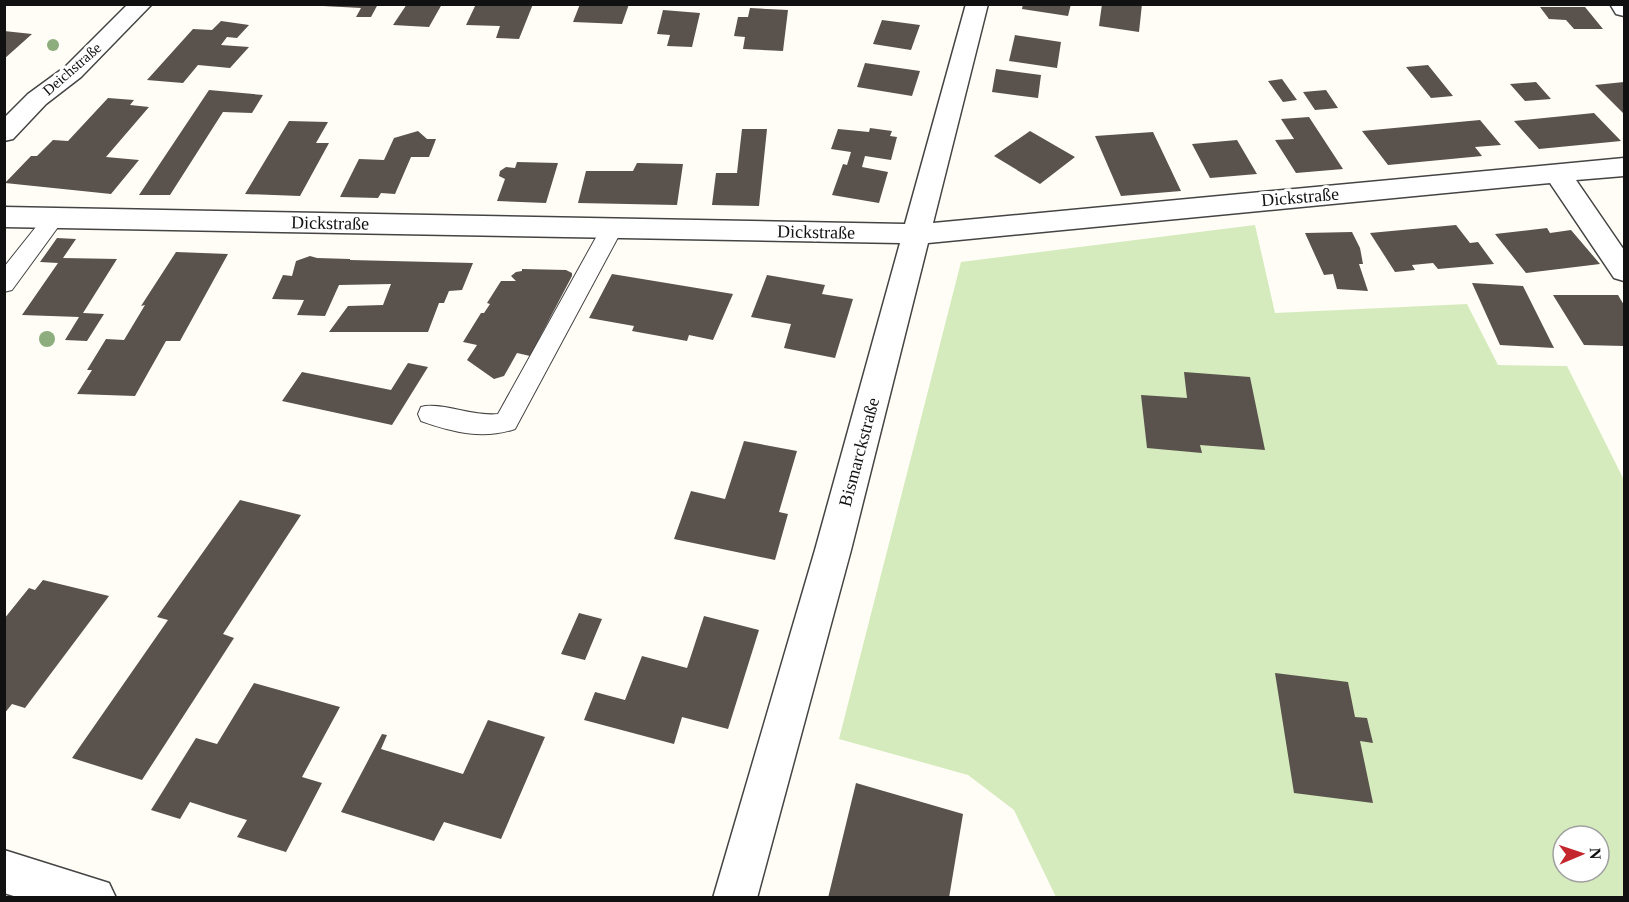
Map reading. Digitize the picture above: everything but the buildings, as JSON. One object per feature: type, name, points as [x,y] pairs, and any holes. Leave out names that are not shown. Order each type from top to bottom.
[{"type":"street","name":"Deichstraße","points":[[4,133],[38,99],[73,72],[141,4]]},
{"type":"street","name":"Bismarckstraße","points":[[735,897],[833,550],[977,4]]},
{"type":"street","points":[[1621,4],[1624,9]]},
{"type":"street","name":"Dickstraße","points":[[4,217],[916,234],[1624,167]]},
{"type":"street","points":[[1557,174],[1624,271]]},
{"type":"street","points":[[4,871],[94,897]]},
{"type":"lane","points":[[4,284],[54,218]]},
{"type":"lane","points":[[430,414],[480,426],[494,426],[506,422],[612,228]]},
{"type":"green space","points":[[1255,225],[1275,313],[1467,304],[1498,365],[1567,366],[1624,480],[1624,897],[1056,897],[1014,810],[968,775],[839,739],[961,262]]}]
